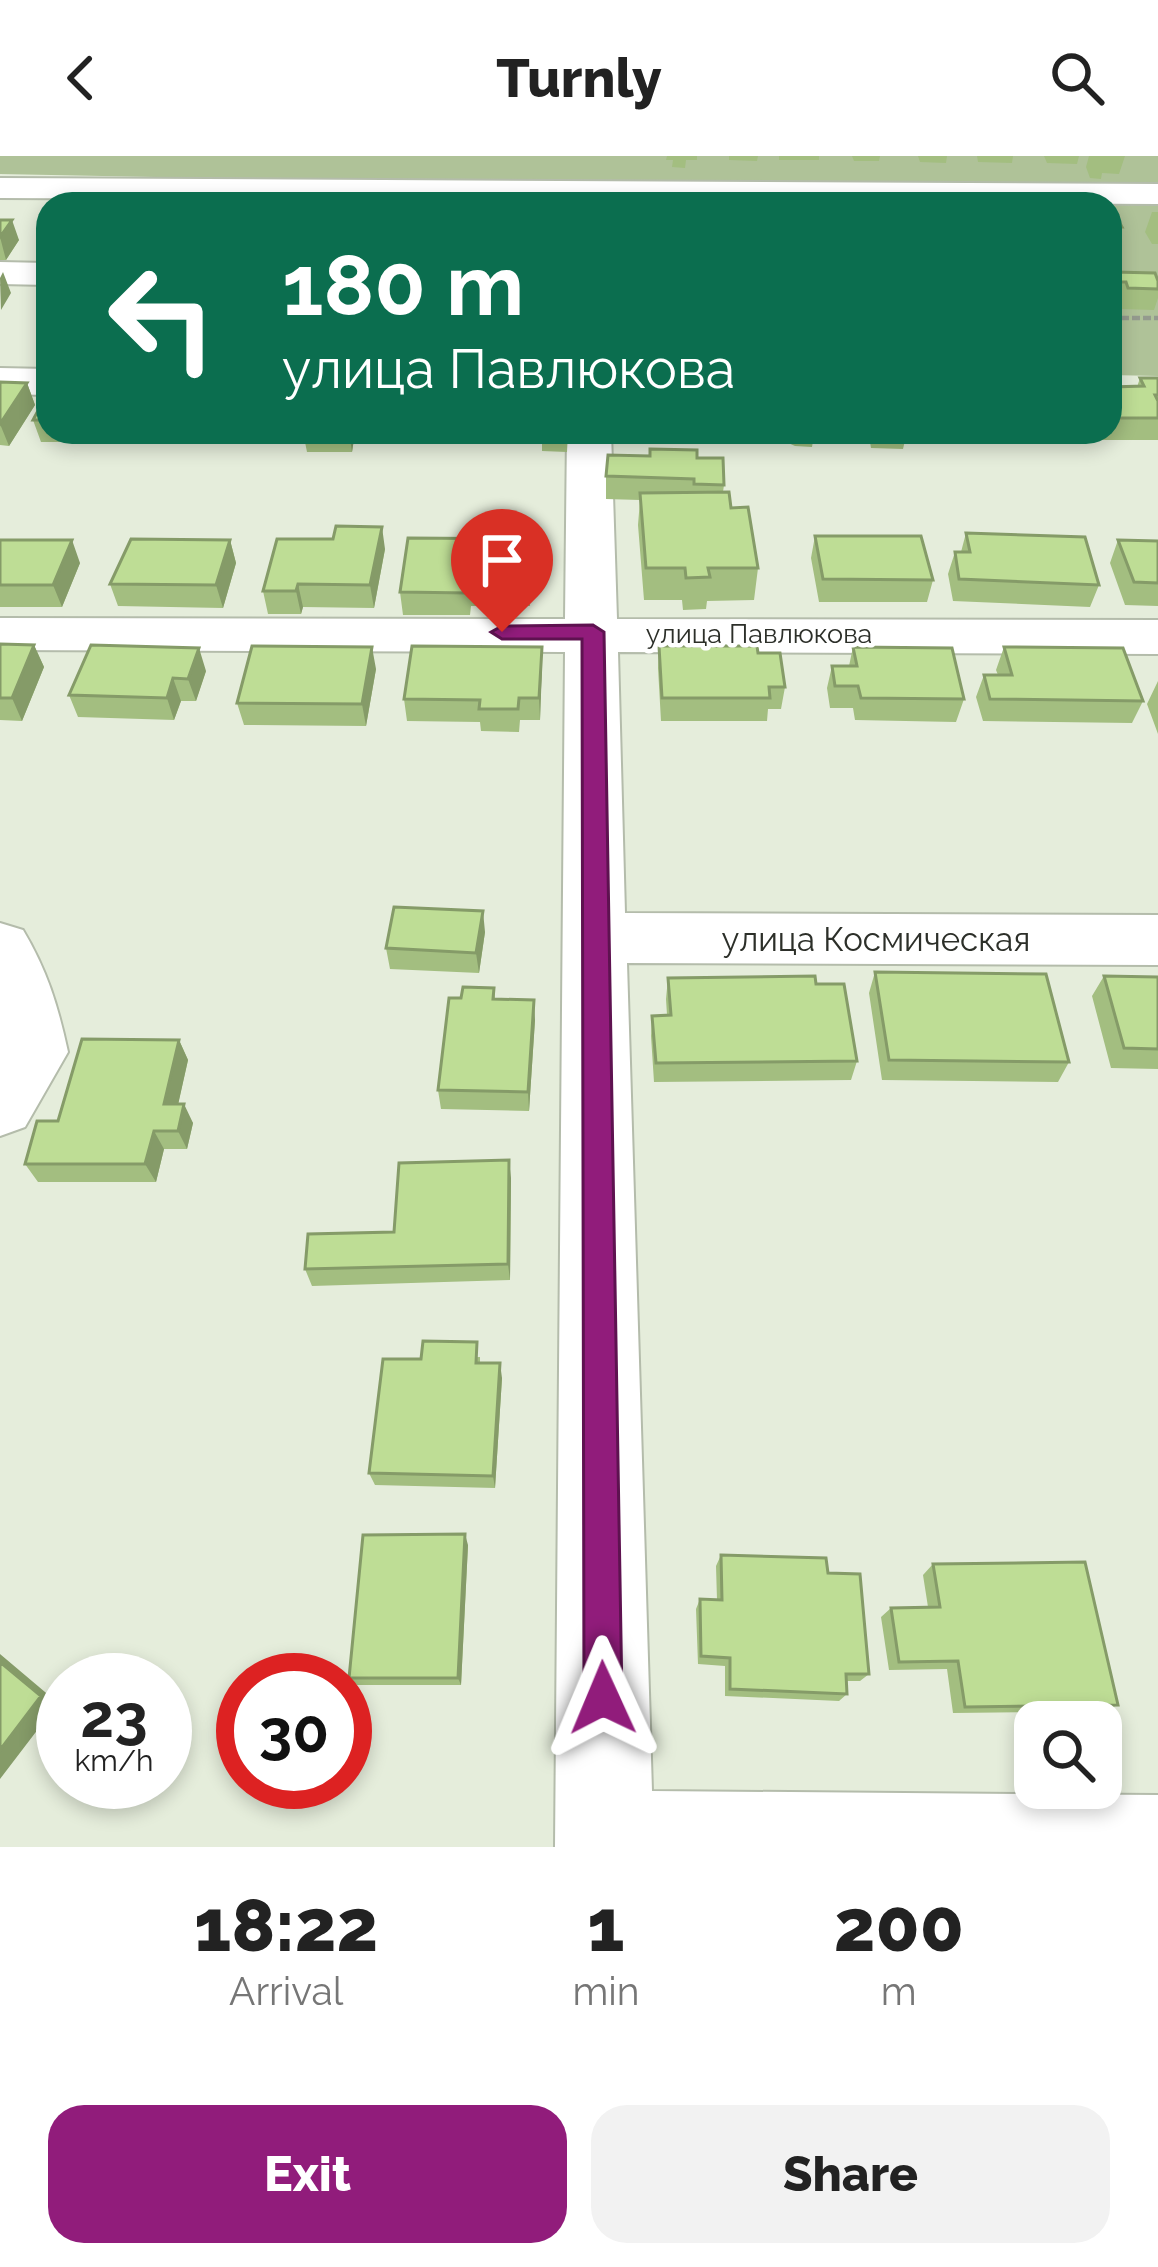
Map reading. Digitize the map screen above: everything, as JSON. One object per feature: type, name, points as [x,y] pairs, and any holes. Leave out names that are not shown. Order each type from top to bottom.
[{"type":"street","points":[[17,169],[1067,192]]},
{"type":"street","points":[[1122,193],[1158,194]]},
{"type":"street","points":[[0,273],[36,274]]},
{"type":"street","points":[[0,381],[36,382]]},
{"type":"street","points":[[589,444],[605,1844],[1158,1844]]},
{"type":"street","name":"улица Павлюкова","points":[[0,634],[1158,637]]},
{"type":"street","name":"улица Космическая","points":[[593,938],[1158,940]]},
{"type":"street","points":[[0,948],[19,980],[34,1052],[0,1106]]},
{"type":"path","points":[[1122,318],[1158,318]]},
{"type":"green space","points":[[0,156],[1158,156],[1158,376],[1122,375],[1122,192],[564,192],[564,185],[0,174]]},
{"type":"building","points":[[0,220],[12,220],[0,237]]},
{"type":"building","points":[[1122,272],[1155,273],[1158,289],[1128,288],[1122,282]]},
{"type":"building","points":[[1140,378],[1158,378],[1158,418],[1122,418],[1122,387],[1144,386]]},
{"type":"building","points":[[0,382],[27,383],[0,424]]},
{"type":"building","points":[[650,449],[697,450],[697,458],[723,458],[724,485],[694,484],[694,479],[606,476],[608,455],[650,456]]},
{"type":"building","points":[[729,492],[731,508],[748,507],[758,568],[708,568],[710,577],[686,578],[685,568],[646,568],[640,493]]},
{"type":"building","points":[[336,526],[382,527],[370,585],[298,584],[296,591],[263,591],[277,539],[333,539]]},
{"type":"building","points":[[966,533],[1085,537],[1099,585],[959,579],[955,552],[970,552]]},
{"type":"building","points":[[815,536],[921,536],[933,580],[823,579]]},
{"type":"building","points":[[408,538],[542,539],[541,563],[530,563],[529,583],[469,583],[468,593],[400,592]]},
{"type":"building","points":[[131,539],[230,540],[216,585],[110,584]]},
{"type":"building","points":[[0,540],[72,540],[53,585],[0,585]]},
{"type":"building","points":[[1118,540],[1158,541],[1158,583],[1134,582]]},
{"type":"building","points":[[0,644],[34,645],[12,698],[0,698]]},
{"type":"building","points":[[91,645],[199,648],[188,679],[173,678],[167,698],[69,695]]},
{"type":"building","points":[[252,646],[372,647],[362,704],[237,703]]},
{"type":"building","points":[[412,646],[542,647],[539,698],[519,698],[518,709],[479,709],[480,700],[404,699]]},
{"type":"building","points":[[659,646],[757,646],[758,653],[780,653],[785,687],[769,687],[770,698],[662,698]]},
{"type":"building","points":[[853,647],[952,648],[964,699],[861,698],[858,686],[835,686],[832,666],[857,666]]},
{"type":"building","points":[[1004,647],[1123,648],[1143,701],[990,699],[984,675],[1012,675]]},
{"type":"building","points":[[394,907],[483,911],[476,953],[386,948]]},
{"type":"building","points":[[875,972],[1046,974],[1069,1062],[889,1060]]},
{"type":"building","points":[[815,976],[816,984],[844,984],[857,1061],[656,1063],[652,1016],[671,1015],[668,978]]},
{"type":"building","points":[[1104,976],[1158,977],[1158,1049],[1124,1048]]},
{"type":"building","points":[[463,987],[494,988],[493,999],[534,1000],[528,1092],[438,1090],[449,998],[461,998]]},
{"type":"building","points":[[82,1039],[179,1040],[164,1104],[184,1104],[178,1131],[154,1131],[145,1164],[25,1164],[37,1121],[58,1121]]},
{"type":"building","points":[[509,1160],[508,1264],[305,1269],[308,1234],[394,1232],[399,1163]]},
{"type":"building","points":[[423,1341],[477,1342],[476,1363],[500,1363],[493,1476],[369,1473],[383,1359],[421,1359]]},
{"type":"building","points":[[465,1534],[458,1678],[372,1678],[372,1653],[351,1653],[363,1535]]},
{"type":"building","points":[[721,1555],[826,1558],[828,1573],[860,1574],[869,1674],[846,1674],[847,1694],[730,1689],[730,1658],[701,1656],[700,1599],[722,1600]]},
{"type":"building","points":[[1085,1562],[1117,1701],[1014,1701],[1014,1706],[965,1707],[958,1661],[899,1662],[891,1608],[940,1607],[933,1564]]},
{"type":"building","points":[[0,1662],[36,1692],[36,1703],[0,1750]]},
{"type":"route","points":[[502,632],[593,632],[603,1698]]}]
